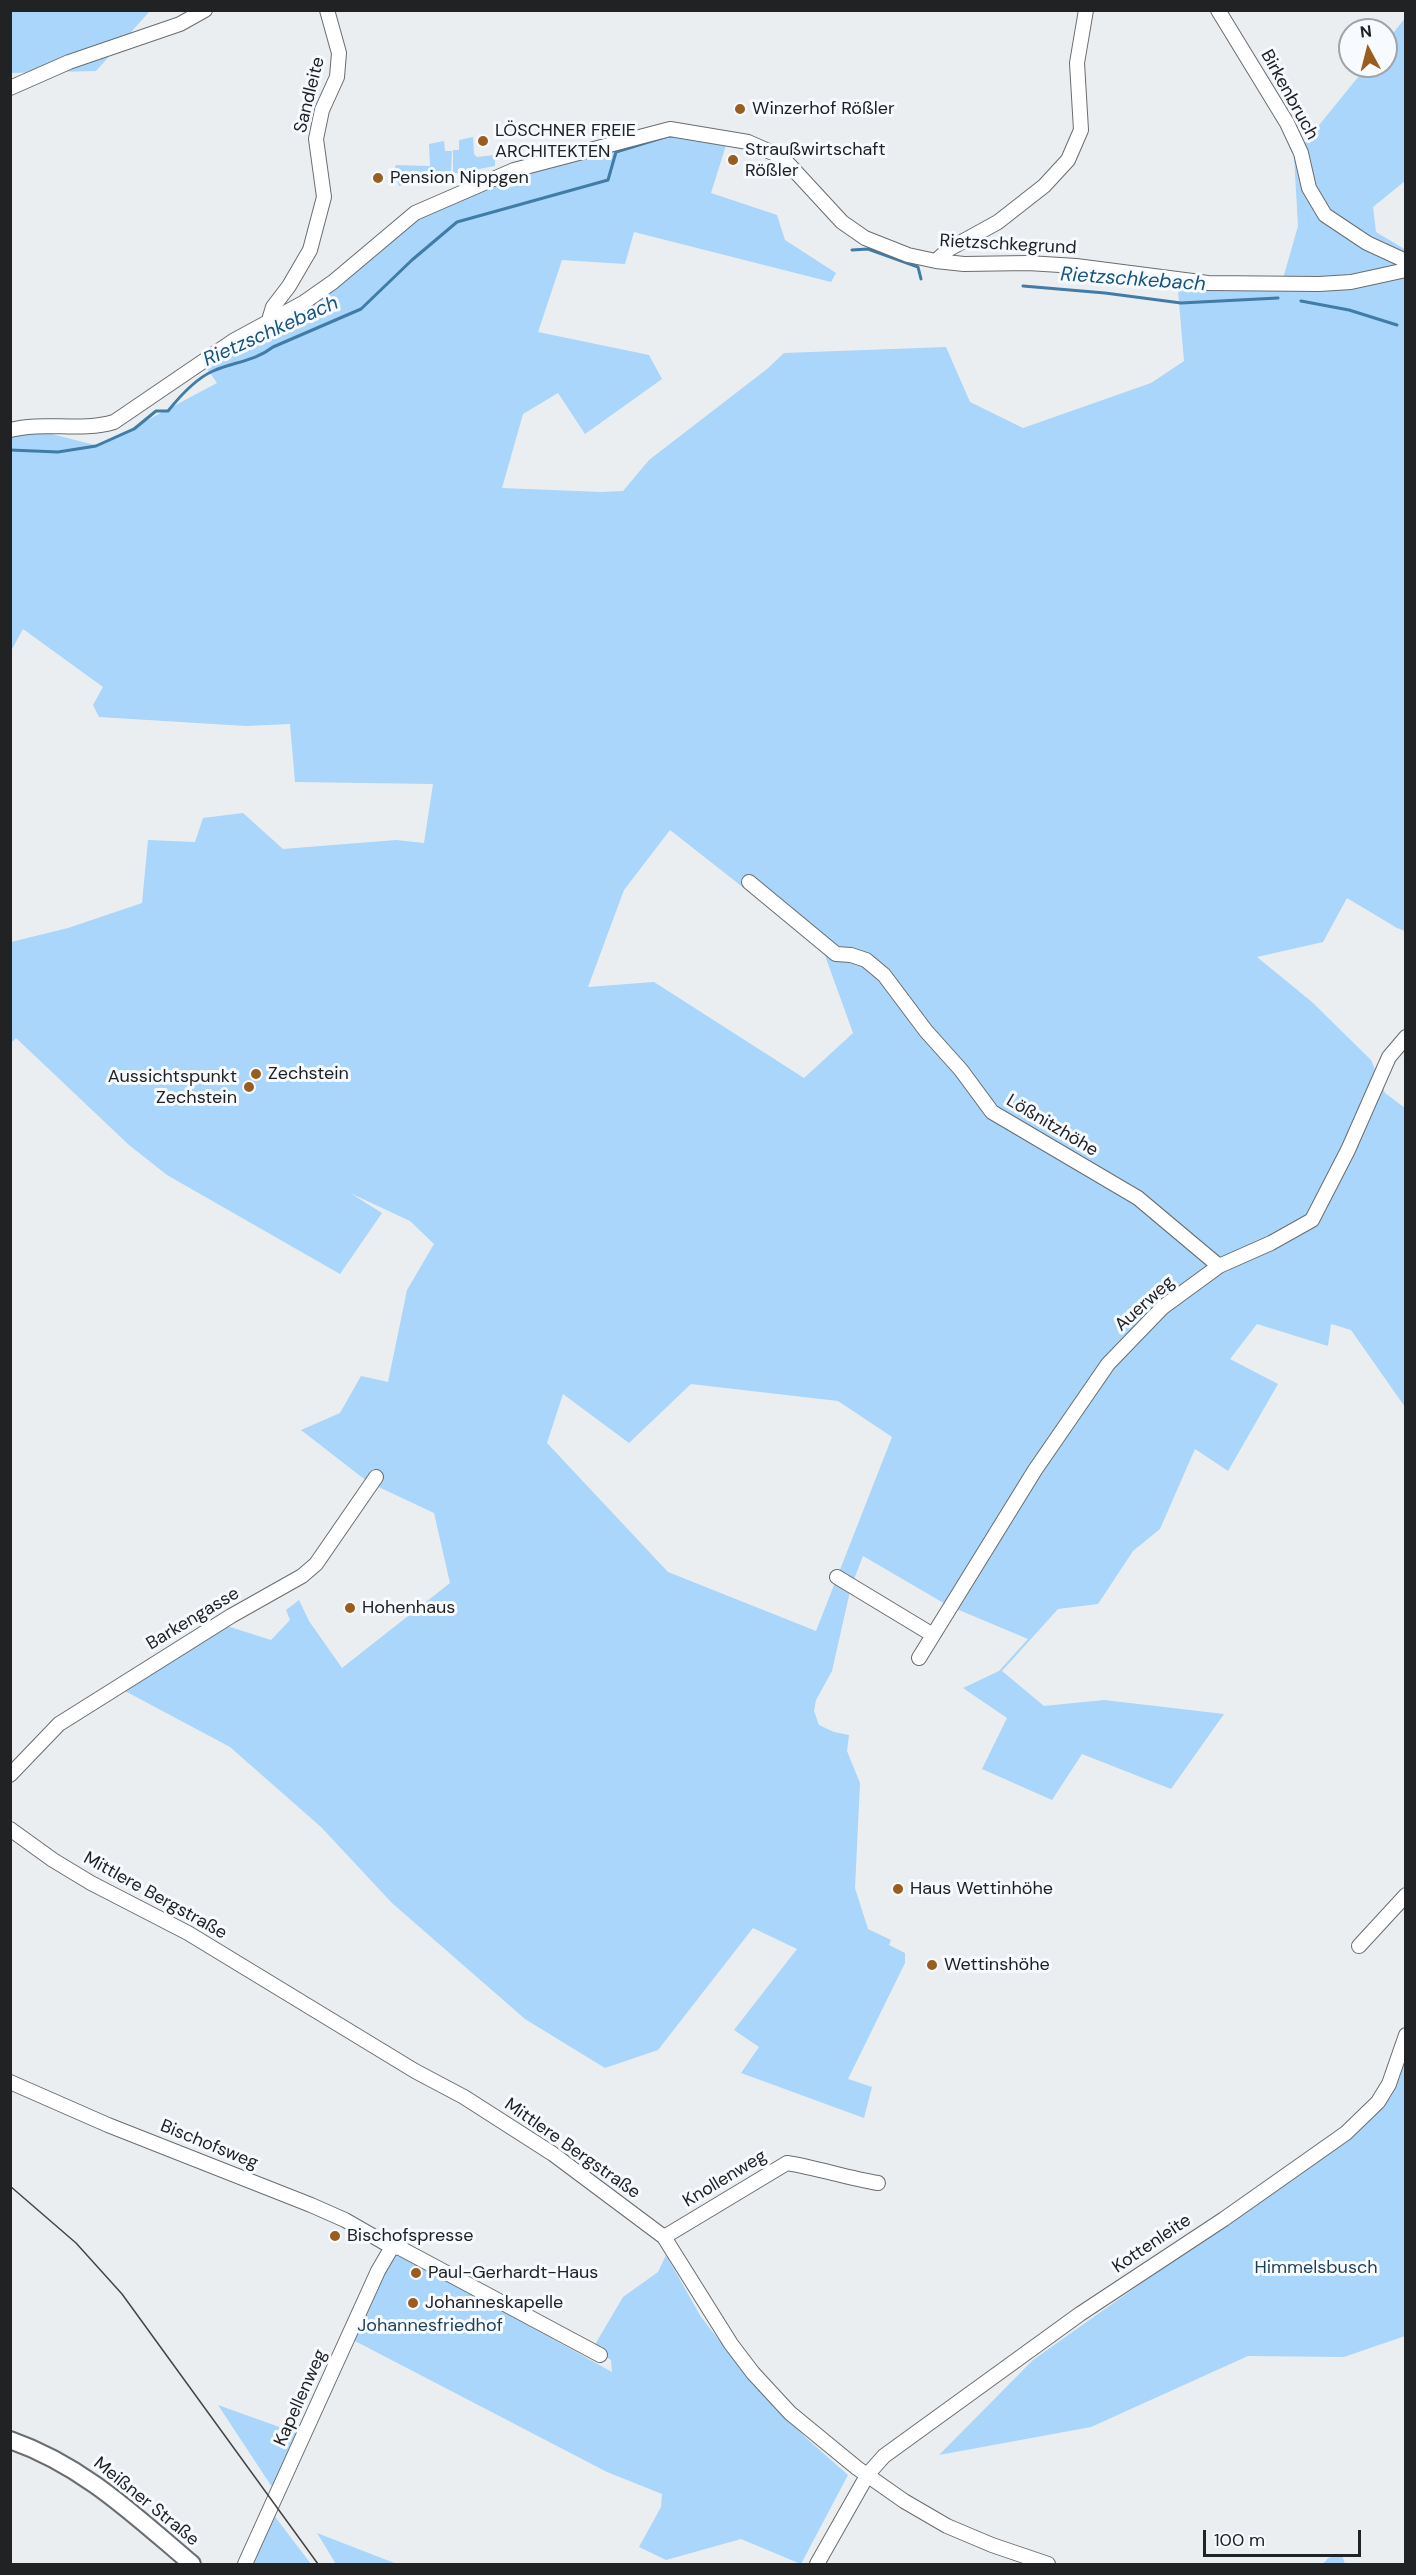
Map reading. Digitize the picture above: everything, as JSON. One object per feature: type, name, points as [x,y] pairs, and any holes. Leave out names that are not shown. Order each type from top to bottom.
[{"type":"main road","name":"Meißner Straße","points":[[10,2440],[50,2456],[88,2478],[192,2565]]},
{"type":"street","points":[[10,88],[69,62],[180,24],[205,10]]},
{"type":"street","name":"Sandleite","points":[[269,320],[273,307],[289,286],[310,250],[324,197],[316,139],[322,110],[337,77],[339,53],[327,10]]},
{"type":"street","points":[[936,261],[949,249],[998,222],[1044,186],[1068,160],[1081,130],[1077,63],[1086,10]]},
{"type":"street","name":"Birkenbruch","points":[[1218,10],[1287,123],[1301,153],[1309,188],[1325,215],[1367,243],[1406,261]]},
{"type":"street","name":"Rietzschkegrund","points":[[10,430],[24,427],[98,427],[114,422],[232,341],[303,303],[333,282],[415,213],[514,170],[670,129],[748,142],[782,157],[842,222],[865,238],[908,255],[936,261],[964,264],[1028,263],[1076,266],[1209,283],[1329,283],[1376,278],[1406,270]]},
{"type":"street","name":"Lößnitzhöhe","points":[[749,882],[836,954],[851,955],[866,960],[884,975],[926,1031],[962,1070],[992,1112],[1138,1198],[1219,1266]]},
{"type":"street","name":"Auerweg","points":[[919,1658],[1035,1470],[1108,1364],[1163,1307],[1219,1266],[1271,1243],[1312,1220],[1348,1150],[1389,1057],[1406,1037]]},
{"type":"street","name":"Barkengasse","points":[[10,1775],[59,1724],[231,1616],[302,1576],[316,1564],[376,1477]]},
{"type":"street","points":[[837,1577],[933,1635]]},
{"type":"street","name":"Mittlere Bergstraße","points":[[10,1829],[77,1875],[188,1933],[415,2072],[497,2117],[563,2161],[664,2237],[731,2344],[753,2373],[790,2413],[857,2468],[904,2501],[947,2526],[1048,2565]]},
{"type":"street","points":[[1359,1946],[1406,1895]]},
{"type":"street","name":"Kottenleite","points":[[817,2565],[868,2474],[884,2456],[1071,2321],[1224,2219],[1346,2133],[1378,2102],[1389,2084],[1406,2035]]},
{"type":"street","name":"Bischofsweg","points":[[10,2082],[108,2125],[345,2220],[392,2247],[400,2248],[600,2355]]},
{"type":"street","name":"Knollenweg","points":[[664,2237],[787,2163],[878,2183]]},
{"type":"street","name":"Kapellenweg","points":[[245,2565],[378,2271],[392,2247]]},
{"type":"green space","points":[[10,11],[150,11],[96,71],[11,73]]},
{"type":"green space","points":[[1405,18],[1405,181],[1373,207],[1376,232],[1406,250],[1405,931],[1347,898],[1323,942],[1257,957],[1312,1002],[1371,1060],[1385,1093],[1405,1108],[1405,1407],[1351,1330],[1331,1324],[1328,1346],[1257,1324],[1230,1359],[1278,1384],[1228,1471],[1195,1449],[1160,1529],[1133,1551],[1098,1604],[1058,1609],[1002,1671],[1044,1706],[1104,1700],[1224,1714],[1171,1789],[1082,1754],[1052,1800],[982,1769],[1007,1718],[963,1688],[999,1671],[1028,1639],[947,1605],[863,1556],[851,1587],[832,1671],[816,1700],[814,1711],[819,1725],[834,1732],[849,1735],[847,1751],[860,1783],[855,1888],[868,1929],[891,1940],[889,1945],[905,1953],[905,1963],[848,2079],[872,2087],[864,2118],[741,2073],[759,2047],[734,2030],[797,1949],[753,1928],[658,2050],[605,2068],[525,2019],[392,1903],[321,1827],[230,1747],[125,1691],[227,1626],[271,1640],[290,1620],[286,1610],[299,1600],[309,1621],[342,1668],[450,1583],[434,1513],[368,1482],[301,1430],[340,1413],[361,1376],[388,1382],[407,1290],[434,1244],[410,1221],[350,1193],[382,1213],[340,1274],[167,1175],[129,1145],[16,1038],[11,1043],[11,942],[68,928],[142,903],[148,840],[195,842],[203,818],[243,813],[283,849],[396,840],[424,843],[433,784],[295,782],[290,724],[246,726],[99,717],[93,705],[103,687],[23,629],[11,651],[11,430],[24,427],[95,445],[217,383],[206,367],[269,325],[418,216],[491,184],[499,188],[521,184],[529,177],[534,167],[658,136],[680,135],[727,142],[711,193],[777,215],[785,240],[836,273],[831,282],[634,232],[625,264],[562,260],[538,332],[649,355],[662,379],[585,434],[558,393],[523,414],[502,488],[623,491],[649,460],[767,369],[784,353],[946,347],[970,402],[1023,428],[1151,383],[1184,361],[1177,279],[1282,282],[1298,226],[1294,156],[1357,78],[1398,78],[1398,27]],"holes":[[[670,830],[823,950],[853,1033],[804,1078],[654,982],[588,987],[624,890]],[[691,1384],[838,1401],[892,1437],[816,1631],[668,1572],[547,1443],[563,1394],[629,1443]]]},
{"type":"green space","points":[[473,137],[474,154],[477,157],[495,155],[495,166],[453,174],[453,150],[459,150],[459,140]]},
{"type":"green space","points":[[444,141],[445,151],[452,151],[451,172],[399,186],[394,171],[396,165],[430,166],[429,144]]},
{"type":"green space","name":"Himmelsbusch","points":[[1405,2062],[1405,2336],[1344,2357],[1248,2356],[1091,2427],[939,2455],[1033,2360],[1363,2126],[1391,2097]]},
{"type":"green space","name":"Johannesfriedhof","points":[[398,2253],[612,2372],[611,2360],[593,2348],[623,2297],[658,2272],[666,2255],[701,2317],[744,2372],[805,2437],[848,2475],[801,2564],[741,2539],[666,2560],[639,2547],[661,2507],[662,2494],[607,2472],[355,2341],[381,2279]]},
{"type":"green space","points":[[218,2405],[296,2433],[272,2487]]},
{"type":"green space","points":[[273,2514],[311,2564],[252,2564]]},
{"type":"green space","points":[[317,2533],[397,2564],[336,2564]]},
{"type":"green space","points":[[1342,2555],[1345,2564],[1323,2564],[1328,2558]]},
{"type":"waterway","name":"Rietzschkebach","points":[[10,450],[58,452],[96,446],[134,429],[156,411],[168,411],[188,388],[206,374],[259,355],[361,309],[412,260],[457,222],[608,180],[616,152],[668,136],[677,136]]},
{"type":"waterway","name":"Rietzschkebach","points":[[852,250],[868,249],[918,267],[921,279]]},
{"type":"waterway","name":"Rietzschkebach","points":[[1023,286],[1105,293],[1181,303],[1278,298]]},
{"type":"waterway","name":"Rietzschkebach","points":[[1301,301],[1349,310],[1397,325]]},
{"type":"tram line","points":[[10,2186],[76,2243],[122,2294],[318,2564]]},
{"type":"place","name":"Winzerhof Rößler","points":[[740,109]]},
{"type":"place","name":"LÖSCHNER FREIE ARCHITEKTEN","points":[[483,141]]},
{"type":"place","name":"Straußwirtschaft Rößler","points":[[733,160]]},
{"type":"place","name":"Pension Nippgen","points":[[378,178]]},
{"type":"place","name":"Zechstein","points":[[256,1074]]},
{"type":"place","name":"Aussichtspunkt Zechstein","points":[[249,1087]]},
{"type":"place","name":"Hohenhaus","points":[[350,1608]]},
{"type":"place","name":"Haus Wettinhöhe","points":[[898,1889]]},
{"type":"place","name":"Wettinshöhe","points":[[932,1965]]},
{"type":"place","name":"Bischofspresse","points":[[335,2236]]},
{"type":"place","name":"Paul-Gerhardt-Haus","points":[[416,2273]]},
{"type":"place","name":"Johanneskapelle","points":[[413,2303]]}]
